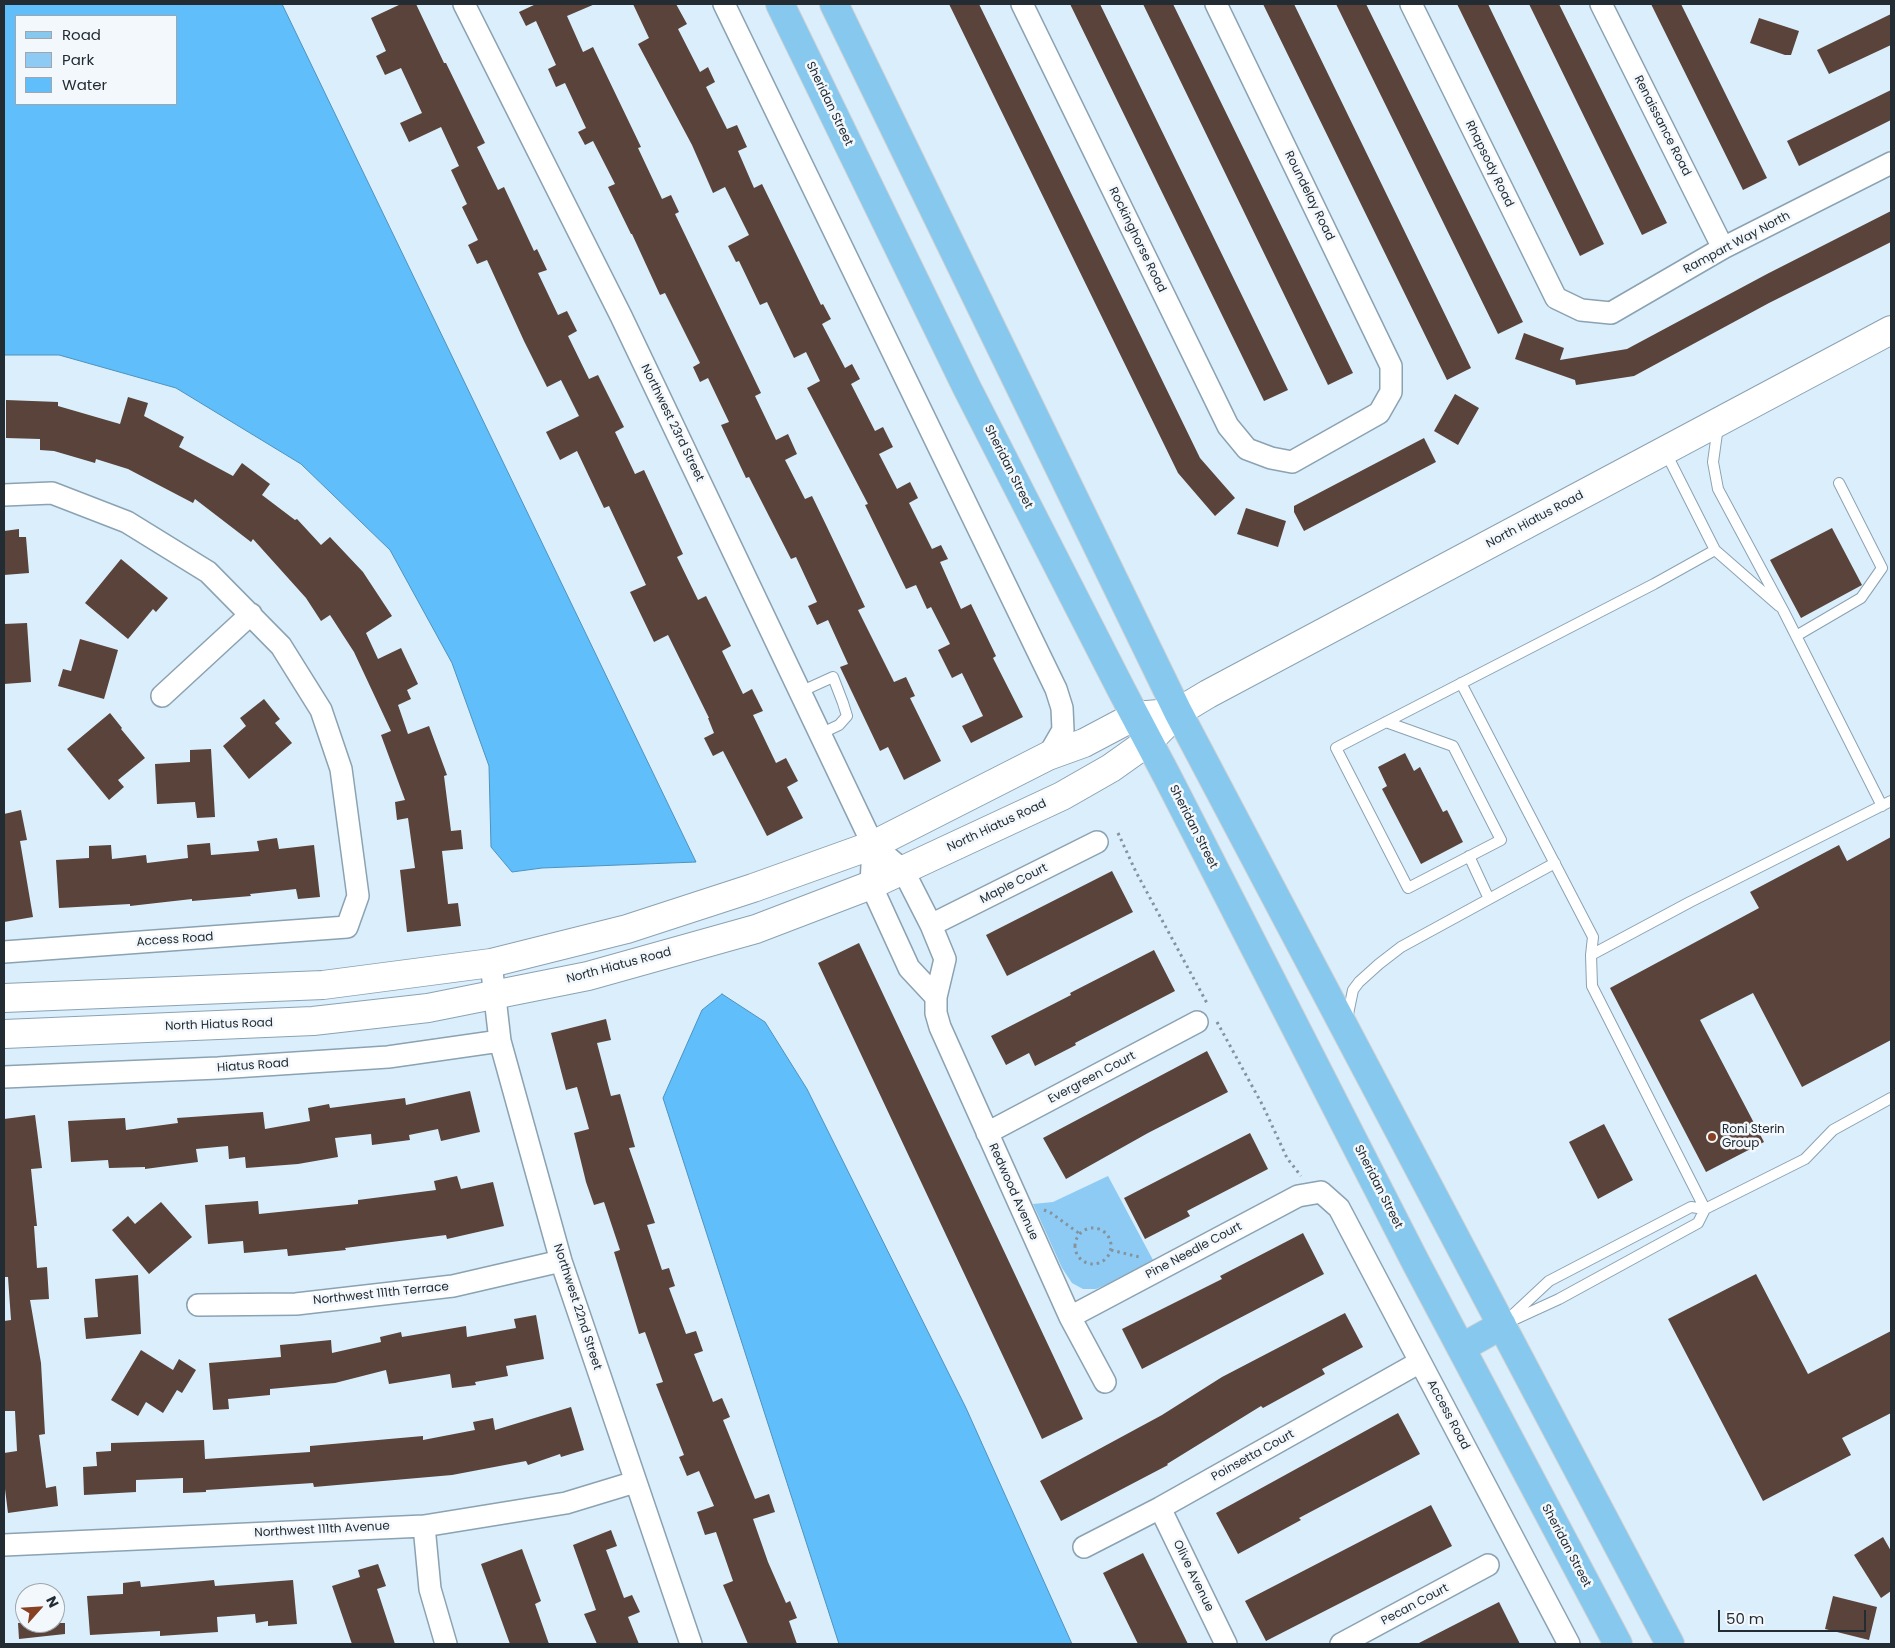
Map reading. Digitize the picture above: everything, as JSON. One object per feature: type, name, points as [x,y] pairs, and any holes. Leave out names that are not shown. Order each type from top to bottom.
[{"type":"main road","name":"Sheridan Street","points":[[780,4],[967,388],[1461,1348],[1618,1644]]},
{"type":"main road","points":[[834,4],[1178,712],[1670,1644]]},
{"type":"main road","name":"North Hiatus Road","points":[[4,1034],[313,1021],[428,1008],[588,976],[756,929],[871,885],[1062,796],[1109,769],[1149,741],[1178,712],[1216,690],[1891,330]]},
{"type":"main road","name":"North Hiatus Road","points":[[4,998],[322,984],[491,962],[627,929],[753,888],[873,845],[1048,756],[1084,743],[1135,716],[1178,712]]},
{"type":"main road","points":[[1461,1348],[1502,1325]]},
{"type":"street","name":"Northwest 23rd Street","points":[[464,4],[621,316],[873,845]]},
{"type":"street","points":[[724,4],[1056,689],[1062,708],[1063,730],[1048,756]]},
{"type":"street","name":"Rockinghorse Road","points":[[1022,4],[1228,426],[1247,449],[1271,458],[1292,462],[1379,413],[1390,392]]},
{"type":"street","name":"Roundelay Road","points":[[1216,4],[1391,366],[1390,392]]},
{"type":"street","name":"Rhapsody Road","points":[[1411,4],[1556,298],[1581,310]]},
{"type":"street","name":"Renaissance Road","points":[[1601,4],[1723,248]]},
{"type":"street","name":"Rampart Way North","points":[[1581,310],[1611,312],[1723,248],[1891,162]]},
{"type":"street","points":[[4,495],[52,494],[127,522],[208,572],[251,614],[162,696]]},
{"type":"street","name":"Access Road","points":[[4,952],[347,927],[358,896],[341,768],[322,710],[281,646],[251,614]]},
{"type":"street","name":"Maple Court","points":[[931,926],[1097,842]]},
{"type":"street","points":[[873,845],[871,885],[909,968],[936,997]]},
{"type":"street","name":"Redwood Avenue","points":[[873,845],[903,870],[931,926],[945,959],[936,997],[936,1013],[940,1027],[1070,1318],[1105,1382]]},
{"type":"street","name":"Northwest 22nd Street","points":[[491,962],[500,1040],[561,1260],[691,1644]]},
{"type":"street","name":"Evergreen Court","points":[[987,1133],[1197,1022]]},
{"type":"street","name":"Hiatus Road","points":[[4,1077],[218,1068],[388,1057],[500,1040]]},
{"type":"street","name":"Access Road","points":[[1321,1192],[1339,1208],[1568,1644]]},
{"type":"street","name":"Pine Needle Court","points":[[1070,1318],[1298,1196],[1321,1192]]},
{"type":"street","name":"Northwest 111th Terrace","points":[[198,1305],[296,1304],[453,1286],[561,1260]]},
{"type":"street","name":"Poinsetta Court","points":[[1084,1547],[1160,1508],[1420,1362]]},
{"type":"street","name":"Northwest 111th Avenue","points":[[4,1545],[424,1526],[566,1503],[635,1482]]},
{"type":"street","name":"Olive Avenue","points":[[1160,1508],[1226,1644]]},
{"type":"street","points":[[424,1526],[430,1589],[446,1644]]},
{"type":"street","name":"Pecan Court","points":[[1341,1644],[1488,1565]]},
{"type":"lane","points":[[1591,956],[1690,902],[1887,804],[1796,636],[1744,534],[1718,489],[1713,462],[1719,422]]},
{"type":"lane","points":[[1665,451],[1715,550],[1783,610]]},
{"type":"lane","points":[[1796,636],[1861,598],[1882,568],[1839,483]]},
{"type":"lane","points":[[1386,722],[1453,746],[1501,840],[1408,888],[1336,748],[1386,722],[1461,683],[1654,584],[1715,550]]},
{"type":"lane","points":[[800,692],[833,677],[844,703],[847,716],[840,725],[820,734]]},
{"type":"lane","points":[[1461,683],[1592,937],[1592,986],[1705,1210]]},
{"type":"lane","points":[[1469,856],[1489,898]]},
{"type":"lane","points":[[1345,1027],[1353,990],[1359,982],[1401,948],[1555,863]]},
{"type":"lane","points":[[1502,1325],[1559,1299],[1698,1223],[1705,1210],[1805,1159],[1833,1130],[1891,1098]]},
{"type":"lane","points":[[1502,1325],[1549,1281],[1691,1207],[1705,1210]]},
{"type":"path","points":[[1021,1209],[1039,1209],[1051,1213],[1080,1234]]},
{"type":"path","points":[[1095,1228],[1106,1232],[1112,1243],[1108,1255],[1092,1264],[1081,1260],[1075,1248],[1080,1234],[1095,1228]]},
{"type":"green space","points":[[1108,1176],[1153,1260],[1096,1289],[1083,1289],[1072,1283],[1062,1268],[1033,1204],[1053,1202]]},
{"type":"water","points":[[4,4],[282,4],[696,862],[542,868],[512,872],[491,847],[489,766],[452,663],[390,550],[301,464],[176,388],[59,355],[4,355]]},
{"type":"water","points":[[722,994],[765,1022],[807,1089],[966,1408],[1072,1644],[839,1644],[663,1098],[702,1010]]},
{"type":"building","points":[[401,4],[416,4],[485,143],[477,147],[498,190],[504,187],[534,251],[537,249],[547,270],[538,273],[558,315],[567,311],[577,331],[568,336],[589,379],[598,375],[624,427],[615,432],[635,474],[644,470],[683,554],[677,557],[698,600],[706,596],[731,646],[722,651],[743,694],[752,689],[763,711],[753,715],[776,763],[786,758],[798,781],[787,787],[803,818],[767,836],[723,751],[713,756],[704,738],[714,733],[709,718],[668,635],[654,642],[630,592],[646,585],[609,506],[604,508],[577,451],[560,460],[546,432],[579,416],[561,380],[547,387],[487,260],[477,264],[468,245],[478,240],[462,207],[467,204],[451,170],[459,166],[441,127],[409,142],[400,123],[422,113],[401,68],[385,75],[376,56],[386,51],[371,18]]},
{"type":"building","points":[[536,4],[595,4],[567,16],[583,52],[593,47],[641,147],[638,148],[662,199],[671,195],[679,212],[675,214],[761,393],[755,396],[776,440],[788,434],[797,454],[785,460],[805,499],[812,496],[865,607],[858,610],[894,682],[906,677],[915,696],[910,698],[941,761],[904,780],[888,747],[880,751],[840,667],[848,664],[828,620],[817,625],[808,606],[817,602],[796,557],[791,559],[749,477],[746,478],[721,425],[729,422],[708,378],[700,382],[693,367],[700,363],[665,293],[660,295],[608,187],[615,184],[593,141],[585,145],[578,132],[586,128],[565,83],[556,87],[548,69],[556,65],[536,21],[526,26],[519,12]]},
{"type":"building","points":[[633,4],[676,4],[687,24],[678,29],[700,72],[708,67],[715,82],[706,87],[727,129],[737,125],[747,147],[738,151],[754,188],[762,184],[821,305],[823,304],[831,319],[822,324],[845,368],[852,364],[860,379],[851,384],[875,431],[883,427],[893,447],[879,454],[897,489],[910,482],[918,498],[909,503],[932,549],[941,545],[948,559],[940,562],[961,609],[971,604],[996,656],[993,658],[1023,717],[971,743],[962,726],[983,716],[962,673],[952,678],[938,650],[950,644],[931,607],[927,609],[916,585],[906,589],[865,505],[868,504],[807,388],[820,381],[806,352],[794,358],[767,302],[760,305],[739,261],[736,262],[728,246],[749,235],[725,187],[713,193],[692,145],[638,44],[649,38]]},
{"type":"building","points":[[949,4],[979,4],[1200,458],[1235,498],[1215,516],[1178,473]]},
{"type":"building","points":[[1070,4],[1100,4],[1288,390],[1264,401]]},
{"type":"building","points":[[1143,4],[1173,4],[1353,373],[1328,385]]},
{"type":"building","points":[[1263,4],[1294,4],[1471,368],[1447,380]]},
{"type":"building","points":[[1336,4],[1366,4],[1523,322],[1498,334]]},
{"type":"building","points":[[1457,4],[1488,4],[1604,244],[1580,256]]},
{"type":"building","points":[[1529,4],[1559,4],[1667,223],[1642,235]]},
{"type":"building","points":[[1651,4],[1681,4],[1767,178],[1743,190]]},
{"type":"building","points":[[1891,14],[1891,45],[1829,74],[1817,50]]},
{"type":"building","points":[[1759,18],[1799,31],[1791,55],[1785,55],[1750,43]]},
{"type":"building","points":[[1891,90],[1891,120],[1799,166],[1787,141]]},
{"type":"building","points":[[1891,211],[1891,242],[1769,303],[1634,376],[1576,385],[1575,380],[1515,359],[1524,333],[1564,348],[1560,360],[1627,349],[1767,274]]},
{"type":"building","points":[[1455,394],[1479,408],[1458,445],[1434,431]]},
{"type":"building","points":[[128,397],[148,403],[144,416],[184,437],[179,447],[233,476],[242,463],[270,484],[262,495],[295,520],[297,519],[321,545],[330,537],[363,572],[392,616],[366,633],[378,659],[401,648],[418,684],[407,690],[411,699],[398,705],[408,734],[429,726],[447,775],[444,776],[451,831],[461,830],[463,849],[442,851],[448,904],[458,903],[461,926],[407,932],[400,870],[415,868],[408,818],[397,820],[395,802],[405,800],[381,735],[391,731],[354,652],[330,615],[321,621],[306,598],[253,539],[251,542],[195,499],[193,503],[128,469],[96,459],[95,463],[54,451],[40,450],[40,439],[6,438],[6,400],[58,402],[58,406],[120,424]]},
{"type":"building","points":[[1424,438],[1436,462],[1304,531],[1294,512],[1294,506]]},
{"type":"building","points":[[1246,508],[1286,521],[1278,547],[1237,534]]},
{"type":"building","points":[[1832,528],[1862,585],[1801,618],[1770,560]]},
{"type":"building","points":[[19,529],[19,537],[26,537],[29,573],[4,575],[4,531]]},
{"type":"building","points":[[121,559],[168,598],[156,612],[153,609],[128,639],[85,603]]},
{"type":"building","points":[[27,623],[31,682],[4,684],[4,624]]},
{"type":"building","points":[[80,639],[118,650],[104,699],[58,686],[63,669],[71,671]]},
{"type":"building","points":[[264,699],[280,719],[275,723],[292,743],[249,779],[223,746],[246,726],[240,718]]},
{"type":"building","points":[[110,713],[145,758],[118,780],[124,787],[109,800],[67,749]]},
{"type":"building","points":[[211,749],[215,817],[197,818],[195,802],[157,804],[155,764],[190,762],[190,750]]},
{"type":"building","points":[[1405,753],[1414,771],[1420,767],[1443,812],[1447,810],[1463,842],[1421,864],[1382,789],[1387,786],[1378,767]]},
{"type":"building","points":[[21,810],[27,840],[20,841],[33,917],[4,922],[4,814]]},
{"type":"building","points":[[1891,837],[1891,1040],[1802,1087],[1753,993],[1700,1020],[1764,1142],[1706,1172],[1610,988],[1759,908],[1750,892],[1839,845],[1847,861]]},
{"type":"building","points":[[277,838],[279,849],[314,845],[320,897],[298,899],[296,889],[250,894],[251,896],[192,901],[192,899],[130,906],[130,904],[59,908],[56,860],[89,858],[89,846],[111,845],[112,859],[146,855],[147,863],[188,858],[187,845],[210,843],[211,855],[259,851],[257,841]]},
{"type":"building","points":[[1112,871],[1133,912],[1007,976],[986,935]]},
{"type":"building","points":[[859,943],[1083,1419],[1042,1439],[818,963]]},
{"type":"building","points":[[1154,950],[1175,991],[1035,1066],[1029,1053],[1006,1065],[991,1036]]},
{"type":"building","points":[[606,1019],[611,1040],[597,1043],[611,1096],[620,1094],[635,1147],[629,1148],[655,1223],[647,1225],[662,1270],[669,1268],[675,1286],[669,1288],[686,1334],[696,1331],[703,1351],[694,1354],[713,1402],[722,1398],[730,1417],[723,1420],[755,1499],[769,1494],[775,1512],[753,1519],[768,1562],[786,1603],[790,1601],[797,1618],[789,1621],[797,1644],[748,1644],[723,1585],[733,1581],[716,1532],[705,1535],[697,1512],[714,1506],[699,1471],[687,1476],[679,1457],[684,1455],[656,1384],[663,1382],[645,1332],[639,1334],[614,1252],[620,1250],[604,1202],[594,1205],[586,1182],[574,1133],[589,1129],[577,1087],[566,1090],[551,1033]]},
{"type":"building","points":[[1207,1051],[1228,1092],[1148,1133],[1066,1179],[1043,1138]]},
{"type":"building","points":[[470,1091],[480,1132],[441,1141],[438,1129],[409,1135],[410,1140],[372,1145],[371,1134],[335,1138],[338,1157],[298,1164],[246,1168],[245,1157],[229,1159],[228,1146],[196,1149],[198,1162],[145,1169],[145,1167],[109,1168],[108,1160],[71,1162],[68,1121],[125,1118],[126,1130],[178,1123],[177,1118],[263,1112],[265,1129],[310,1121],[308,1108],[329,1104],[330,1108],[405,1098],[406,1105]]},
{"type":"building","points":[[35,1115],[42,1168],[31,1169],[37,1226],[34,1226],[37,1268],[47,1267],[49,1299],[30,1300],[41,1363],[45,1434],[39,1435],[46,1488],[56,1486],[58,1506],[8,1513],[4,1481],[4,1453],[17,1451],[15,1411],[4,1411],[4,1321],[11,1320],[8,1277],[4,1277],[4,1119]]},
{"type":"building","points":[[1604,1124],[1633,1180],[1598,1199],[1569,1142]]},
{"type":"building","points":[[1250,1133],[1268,1169],[1187,1211],[1190,1216],[1145,1239],[1124,1198]]},
{"type":"building","points":[[457,1176],[461,1189],[493,1182],[504,1226],[447,1239],[446,1235],[345,1248],[346,1250],[288,1256],[287,1249],[244,1253],[243,1241],[208,1244],[205,1205],[258,1201],[259,1214],[358,1204],[358,1200],[436,1190],[434,1181]]},
{"type":"building","points":[[161,1202],[192,1237],[149,1274],[112,1230],[128,1216],[135,1224]]},
{"type":"building","points":[[1303,1233],[1324,1274],[1142,1369],[1122,1329],[1222,1279],[1220,1276]]},
{"type":"building","points":[[1756,1274],[1808,1374],[1891,1331],[1891,1413],[1842,1438],[1851,1455],[1763,1501],[1668,1319]]},
{"type":"building","points":[[138,1275],[141,1334],[86,1339],[84,1318],[98,1317],[95,1279]]},
{"type":"building","points":[[1345,1313],[1363,1347],[1322,1369],[1325,1374],[1263,1408],[1261,1406],[1168,1465],[1061,1521],[1040,1481],[1162,1415],[1222,1377]]},
{"type":"building","points":[[536,1315],[544,1359],[506,1366],[508,1376],[475,1382],[476,1385],[452,1388],[450,1374],[389,1384],[386,1370],[335,1383],[270,1389],[270,1395],[228,1399],[229,1409],[213,1410],[209,1363],[281,1357],[280,1345],[331,1340],[332,1353],[381,1342],[380,1337],[401,1332],[402,1337],[466,1326],[467,1337],[516,1328],[514,1319]]},
{"type":"building","points":[[141,1350],[173,1370],[179,1359],[196,1370],[182,1393],[177,1390],[163,1413],[146,1402],[138,1416],[111,1400]]},
{"type":"building","points":[[571,1407],[584,1450],[561,1457],[560,1454],[528,1465],[526,1461],[452,1475],[314,1487],[313,1483],[183,1493],[183,1478],[136,1480],[136,1492],[84,1495],[83,1467],[97,1466],[96,1452],[111,1451],[111,1443],[204,1440],[205,1459],[310,1452],[310,1446],[423,1436],[423,1440],[475,1430],[473,1422],[493,1418],[495,1430]]},
{"type":"building","points":[[1398,1413],[1420,1454],[1299,1518],[1301,1520],[1238,1554],[1216,1513]]},
{"type":"building","points":[[1431,1505],[1452,1546],[1266,1641],[1245,1601]]},
{"type":"building","points":[[611,1530],[617,1546],[606,1550],[624,1598],[632,1595],[640,1612],[628,1617],[639,1644],[597,1644],[584,1614],[596,1610],[573,1545]]},
{"type":"building","points":[[1883,1537],[1891,1551],[1891,1591],[1881,1598],[1854,1555]]},
{"type":"building","points":[[522,1549],[541,1601],[535,1604],[549,1644],[510,1644],[481,1564]]},
{"type":"building","points":[[1143,1553],[1188,1644],[1138,1644],[1103,1573]]},
{"type":"building","points":[[378,1564],[386,1586],[377,1589],[395,1644],[352,1644],[332,1586],[360,1577],[358,1570]]},
{"type":"building","points":[[214,1580],[215,1586],[293,1580],[297,1624],[268,1626],[268,1621],[256,1623],[255,1614],[217,1617],[218,1632],[160,1636],[160,1631],[90,1635],[87,1596],[123,1594],[123,1583],[140,1581],[141,1587]]},
{"type":"building","points":[[1833,1596],[1877,1607],[1869,1640],[1825,1629]]},
{"type":"building","points":[[1499,1602],[1520,1644],[1417,1644]]},
{"type":"building","points":[[19,1633],[65,1633],[65,1634],[19,1639]]},
{"type":"place","name":"Roni Sterin Group","points":[[1712,1137]]}]
